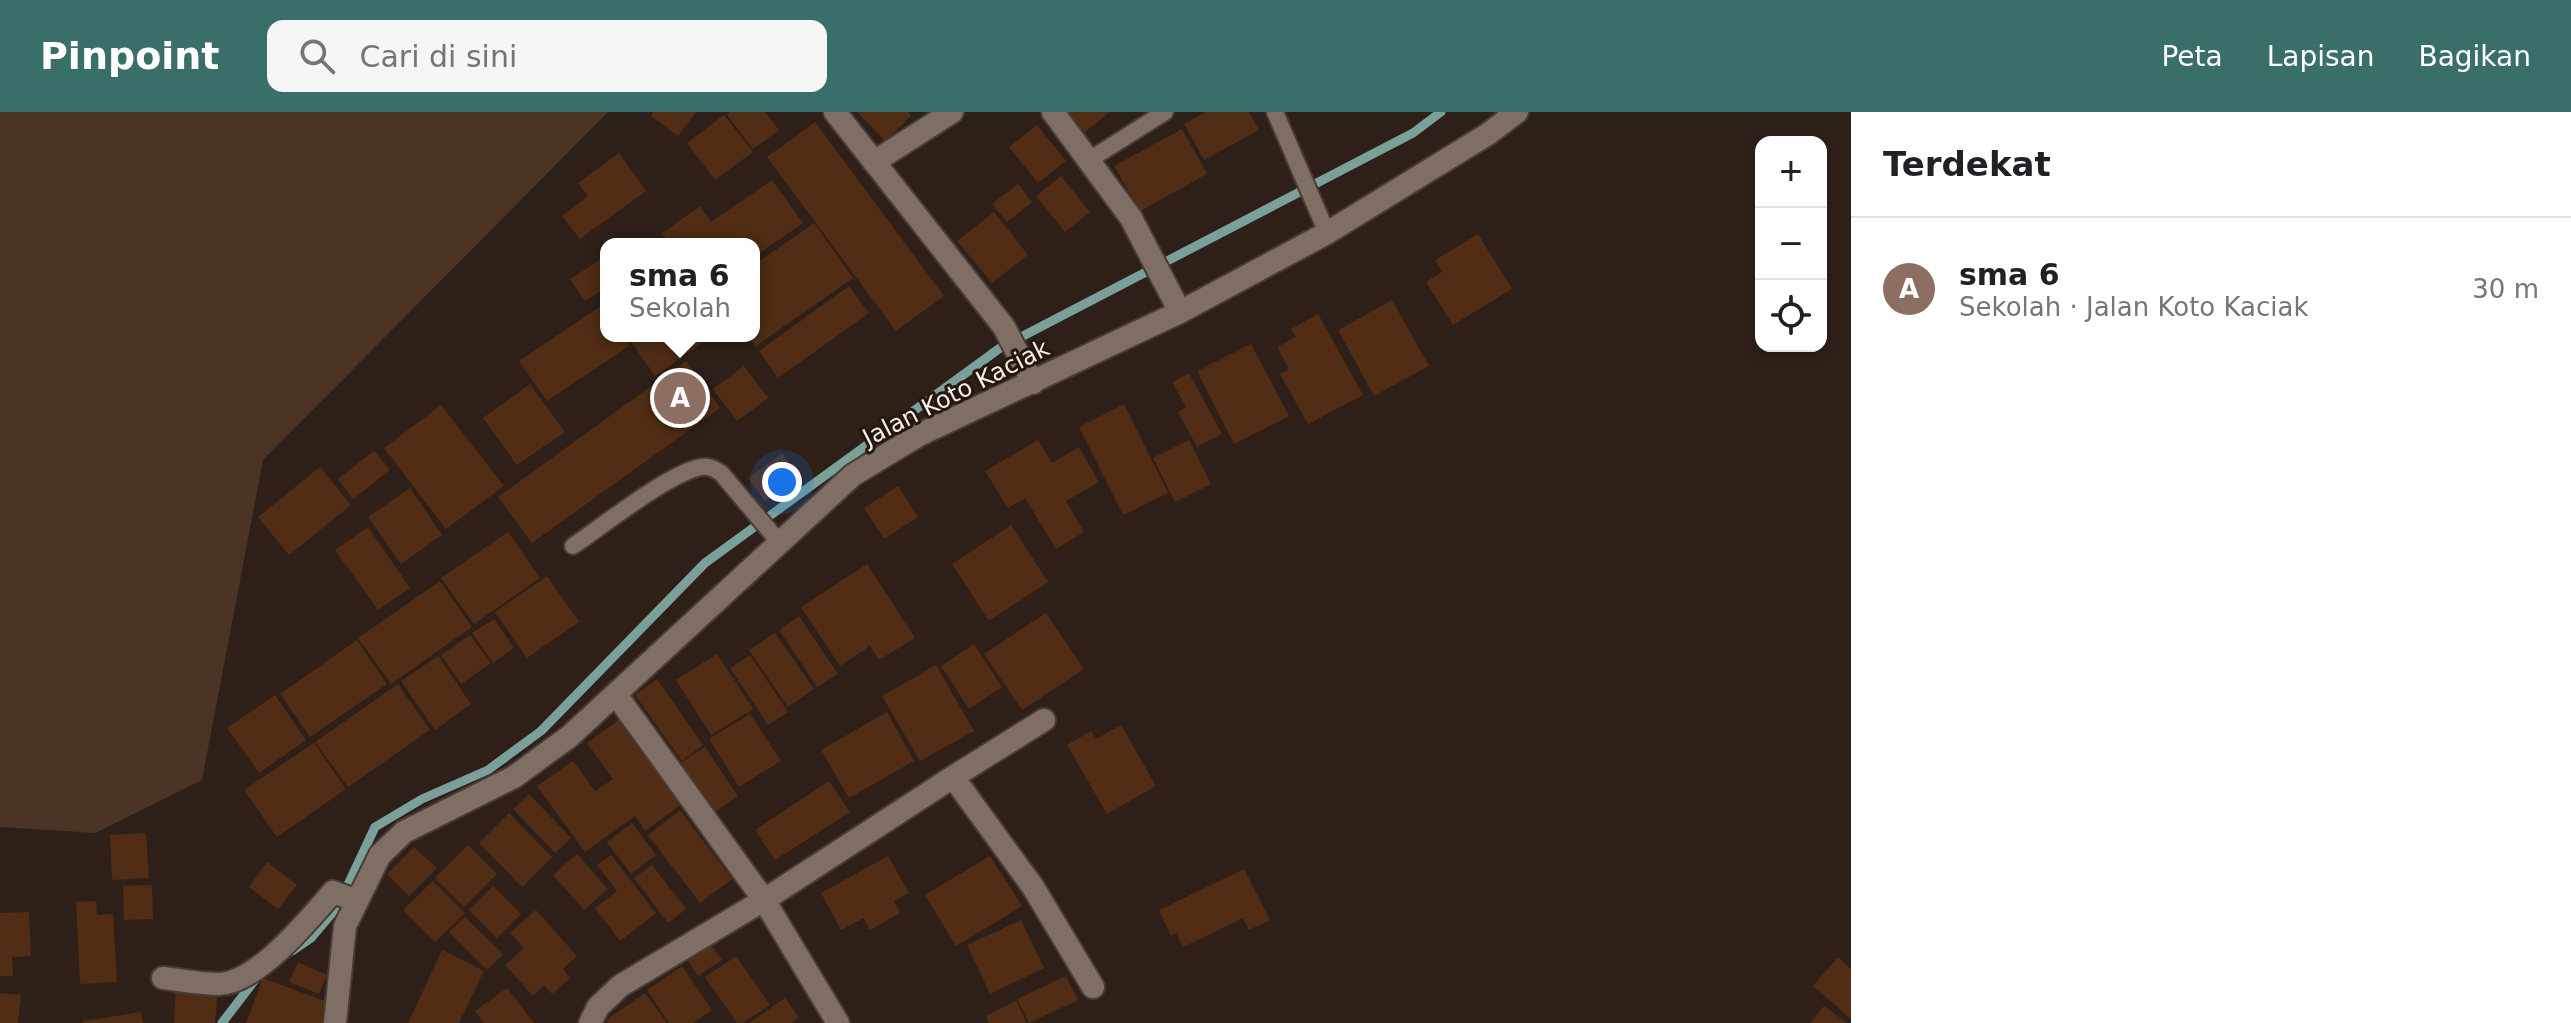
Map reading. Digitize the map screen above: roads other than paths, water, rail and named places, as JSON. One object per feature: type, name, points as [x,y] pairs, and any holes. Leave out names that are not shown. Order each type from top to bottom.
[{"type":"street","points":[[835,112],[1004,327],[1021,353],[1033,383]]},
{"type":"street","points":[[874,162],[952,112]]},
{"type":"street","points":[[1053,112],[1131,218],[1176,304]]},
{"type":"street","name":"Jalan Koto Kaciak","points":[[335,1023],[347,896],[380,855],[404,832],[514,777],[617,696],[669,642],[768,528],[919,435],[1033,383],[1176,304],[1327,233],[1476,142],[1517,112]]},
{"type":"street","points":[[617,696],[764,900],[838,1023]]},
{"type":"street","points":[[590,1023],[598,1007],[620,986],[764,900],[1044,720]]},
{"type":"street","points":[[953,777],[1033,887],[1093,987]]},
{"type":"street","points":[[163,978],[220,984],[234,981],[270,956],[312,920],[333,892],[347,896]]},
{"type":"lane","points":[[1089,160],[1165,112]]},
{"type":"lane","points":[[1275,112],[1327,233]]},
{"type":"lane","points":[[573,546],[696,468],[710,467],[721,473],[768,528]]},
{"type":"waterway","points":[[292,951],[311,938],[338,906],[375,827],[422,799],[488,770],[541,731],[705,563],[1000,348],[1413,133],[1441,112]]},
{"type":"waterway","points":[[222,1023],[258,976]]},
{"type":"place","name":"sma 6","points":[[680,398]]}]
